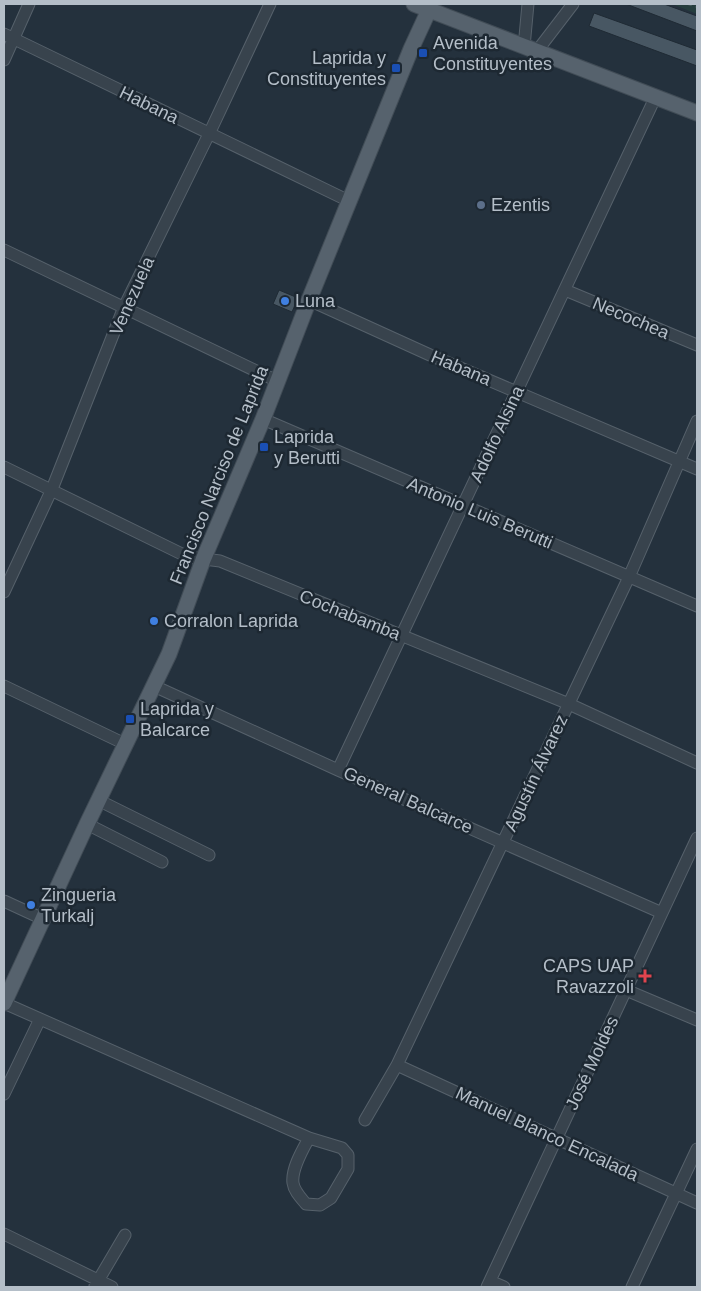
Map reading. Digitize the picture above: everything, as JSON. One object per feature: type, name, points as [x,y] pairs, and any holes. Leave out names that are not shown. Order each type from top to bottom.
[{"type":"main road","points":[[414,4],[697,114]]},
{"type":"main road","name":"Francisco Narciso de Laprida","points":[[4,1003],[98,800],[169,654],[203,560],[263,419],[410,49],[429,10]]},
{"type":"street","points":[[4,60],[9,36],[29,4]]},
{"type":"street","name":"Venezuela","points":[[4,592],[52,489],[124,307],[270,4]]},
{"type":"street","points":[[528,4],[531,49]]},
{"type":"street","points":[[531,49],[573,4]]},
{"type":"street","name":"Habana","points":[[9,36],[349,201]]},
{"type":"street","name":"Adolfo Alsina","points":[[338,770],[655,98]]},
{"type":"street","points":[[4,250],[278,381]]},
{"type":"street","name":"Necochea","points":[[566,290],[697,345]]},
{"type":"street","name":"Habana","points":[[309,300],[697,469]]},
{"type":"street","name":"Antonio Luis Berutti","points":[[263,419],[697,606]]},
{"type":"street","name":"Agustín Álvarez","points":[[366,1120],[397,1065],[629,577],[697,421]]},
{"type":"street","name":"Cochabamba","points":[[4,467],[188,557],[220,561],[568,704],[697,763]]},
{"type":"street","points":[[4,686],[125,744]]},
{"type":"street","name":"General Balcarce","points":[[154,686],[338,770],[662,913]]},
{"type":"street","points":[[98,800],[210,855]]},
{"type":"street","points":[[87,824],[162,862]]},
{"type":"street","name":"José Moldes","points":[[489,1284],[697,838]]},
{"type":"street","points":[[4,901],[43,919]]},
{"type":"street","points":[[626,990],[697,1020]]},
{"type":"street","points":[[4,1003],[310,1138],[342,1148],[348,1155],[348,1169],[331,1198],[320,1205],[306,1204],[297,1193],[293,1183],[298,1158],[310,1138]]},
{"type":"street","points":[[4,1094],[40,1019]]},
{"type":"street","name":"Manuel Blanco Encalada","points":[[397,1065],[697,1202]]},
{"type":"street","points":[[632,1287],[697,1149]]},
{"type":"street","points":[[4,1234],[96,1284],[112,1287]]},
{"type":"street","points":[[96,1284],[125,1235]]},
{"type":"street","points":[[489,1284],[504,1287]]},
{"type":"path","points":[[688,4],[697,7]]},
{"type":"green space","points":[[672,4],[697,4],[697,14]]},
{"type":"building","points":[[626,4],[664,4],[697,16],[697,31]]},
{"type":"building","points":[[594,13],[697,50],[697,66],[589,26]]},
{"type":"building","name":"Luna","points":[[279,290],[298,298],[292,312],[273,304]]},
{"type":"place","name":"Avenida Constituyentes","points":[[423,53]]},
{"type":"place","name":"Laprida y Constituyentes","points":[[396,68]]},
{"type":"place","name":"Ezentis","points":[[481,205]]},
{"type":"place","name":"Luna","points":[[285,301]]},
{"type":"place","name":"Laprida y Berutti","points":[[264,447]]},
{"type":"place","name":"Corralon Laprida","points":[[154,621]]},
{"type":"place","name":"Laprida y Balcarce","points":[[130,719]]},
{"type":"place","name":"Zingueria Turkalj","points":[[31,905]]},
{"type":"place","name":"CAPS UAP Ravazzoli","points":[[645,976]]}]
